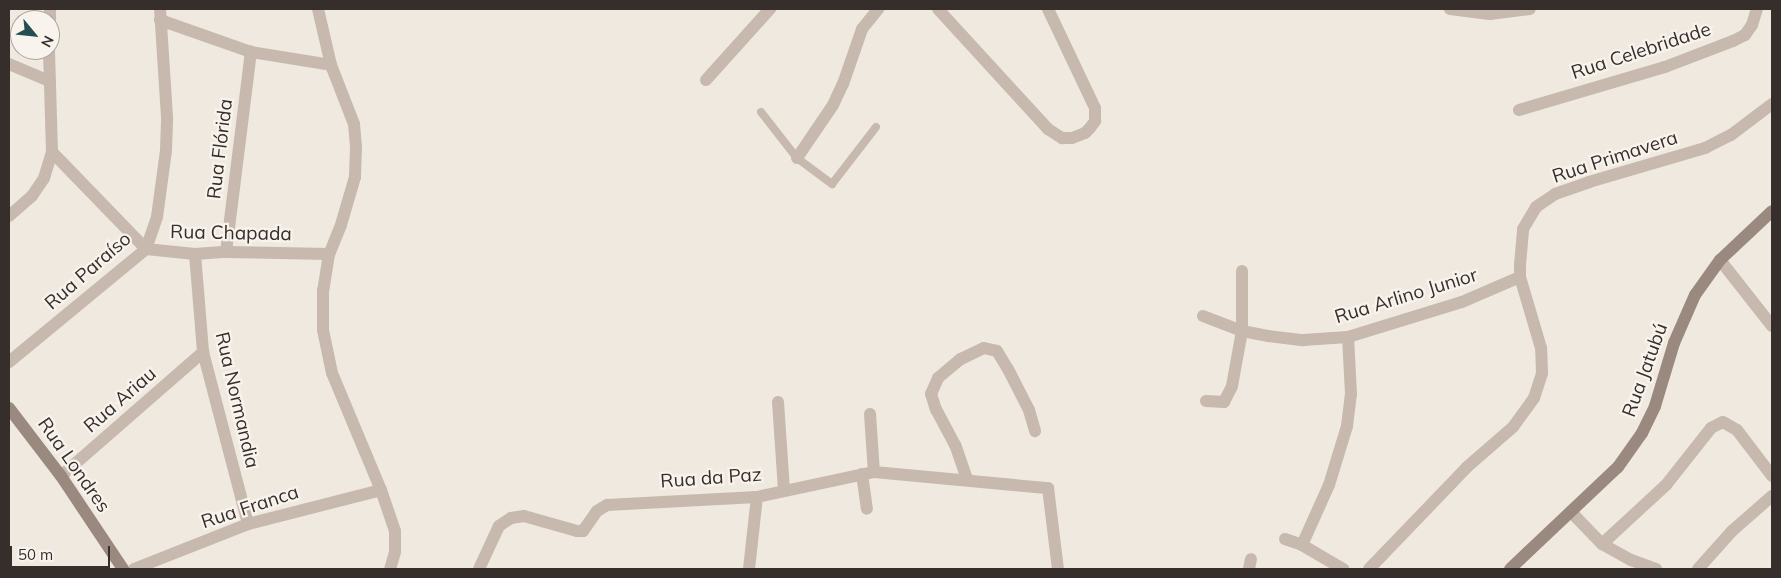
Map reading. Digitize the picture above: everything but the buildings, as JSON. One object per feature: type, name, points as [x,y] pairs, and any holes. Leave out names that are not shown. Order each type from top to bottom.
[{"type":"street","points":[[318,9],[331,64],[354,124],[356,147],[355,176],[341,225],[329,254],[323,290],[323,330],[332,373],[381,490],[395,531],[394,552],[390,569]]},
{"type":"street","points":[[706,80],[770,9]]},
{"type":"street","points":[[797,158],[833,105],[843,84],[862,29],[878,9]]},
{"type":"street","points":[[938,9],[1048,129],[1062,138],[1072,138],[1085,133],[1090,128],[1095,121],[1095,108],[1048,9]]},
{"type":"street","points":[[1450,9],[1490,14],[1530,9]]},
{"type":"street","name":"Rua Celebridade","points":[[1519,110],[1665,67],[1733,41],[1745,35],[1752,25],[1757,9]]},
{"type":"street","points":[[160,14],[251,52],[331,64]]},
{"type":"street","name":"Rua Paraíso","points":[[9,362],[146,249],[157,217],[166,150],[167,118],[160,14]]},
{"type":"street","name":"Rua Flórida","points":[[226,252],[251,52]]},
{"type":"street","points":[[9,216],[36,190],[44,178],[52,152],[49,60]]},
{"type":"street","points":[[9,64],[49,81]]},
{"type":"street","name":"Rua Primavera","points":[[1369,569],[1467,467],[1513,427],[1534,398],[1542,373],[1541,348],[1520,277],[1523,229],[1529,216],[1544,200],[1589,182],[1705,148],[1731,135],[1772,104]]},
{"type":"street","name":"Rua Chapada","points":[[52,152],[146,249],[195,254],[226,252],[329,254]]},
{"type":"street","name":"Rua Jatubú","points":[[1510,569],[1572,512],[1618,466],[1642,433],[1655,406],[1687,312],[1700,287],[1720,260],[1772,211]]},
{"type":"street","name":"Rua Normandia","points":[[195,254],[203,352],[248,524]]},
{"type":"street","points":[[1720,260],[1772,326]]},
{"type":"street","points":[[1206,401],[1220,404],[1229,394],[1242,331],[1242,271]]},
{"type":"street","name":"Rua Arlino Junior","points":[[1203,316],[1242,331],[1303,340],[1348,337],[1462,302],[1520,277]]},
{"type":"street","points":[[1302,545],[1329,485],[1347,426],[1351,394],[1348,337]]},
{"type":"street","points":[[966,479],[955,445],[932,400],[933,387],[946,370],[961,359],[984,348],[997,351],[1029,410],[1035,431]]},
{"type":"street","name":"Rua Ariau","points":[[61,476],[203,352]]},
{"type":"street","points":[[778,402],[784,489]]},
{"type":"street","name":"Rua Londres","points":[[9,408],[61,476],[123,569]]},
{"type":"street","points":[[867,508],[870,414]]},
{"type":"street","points":[[1602,544],[1666,485],[1711,428],[1723,422],[1731,425],[1772,476]]},
{"type":"street","name":"Rua da Paz","points":[[479,569],[499,526],[511,518],[524,516],[577,531],[586,528],[597,511],[607,504],[757,497],[784,489],[868,473],[966,479],[1048,488],[1058,569]]},
{"type":"street","name":"Rua Franca","points":[[134,569],[248,524],[381,490]]},
{"type":"street","points":[[1698,569],[1732,531],[1772,496]]},
{"type":"street","points":[[749,569],[757,497]]},
{"type":"street","points":[[1572,512],[1602,544],[1631,560],[1656,569]]},
{"type":"street","points":[[1285,539],[1302,545],[1343,569]]},
{"type":"lane","points":[[761,112],[797,158],[832,184],[876,127]]}]
